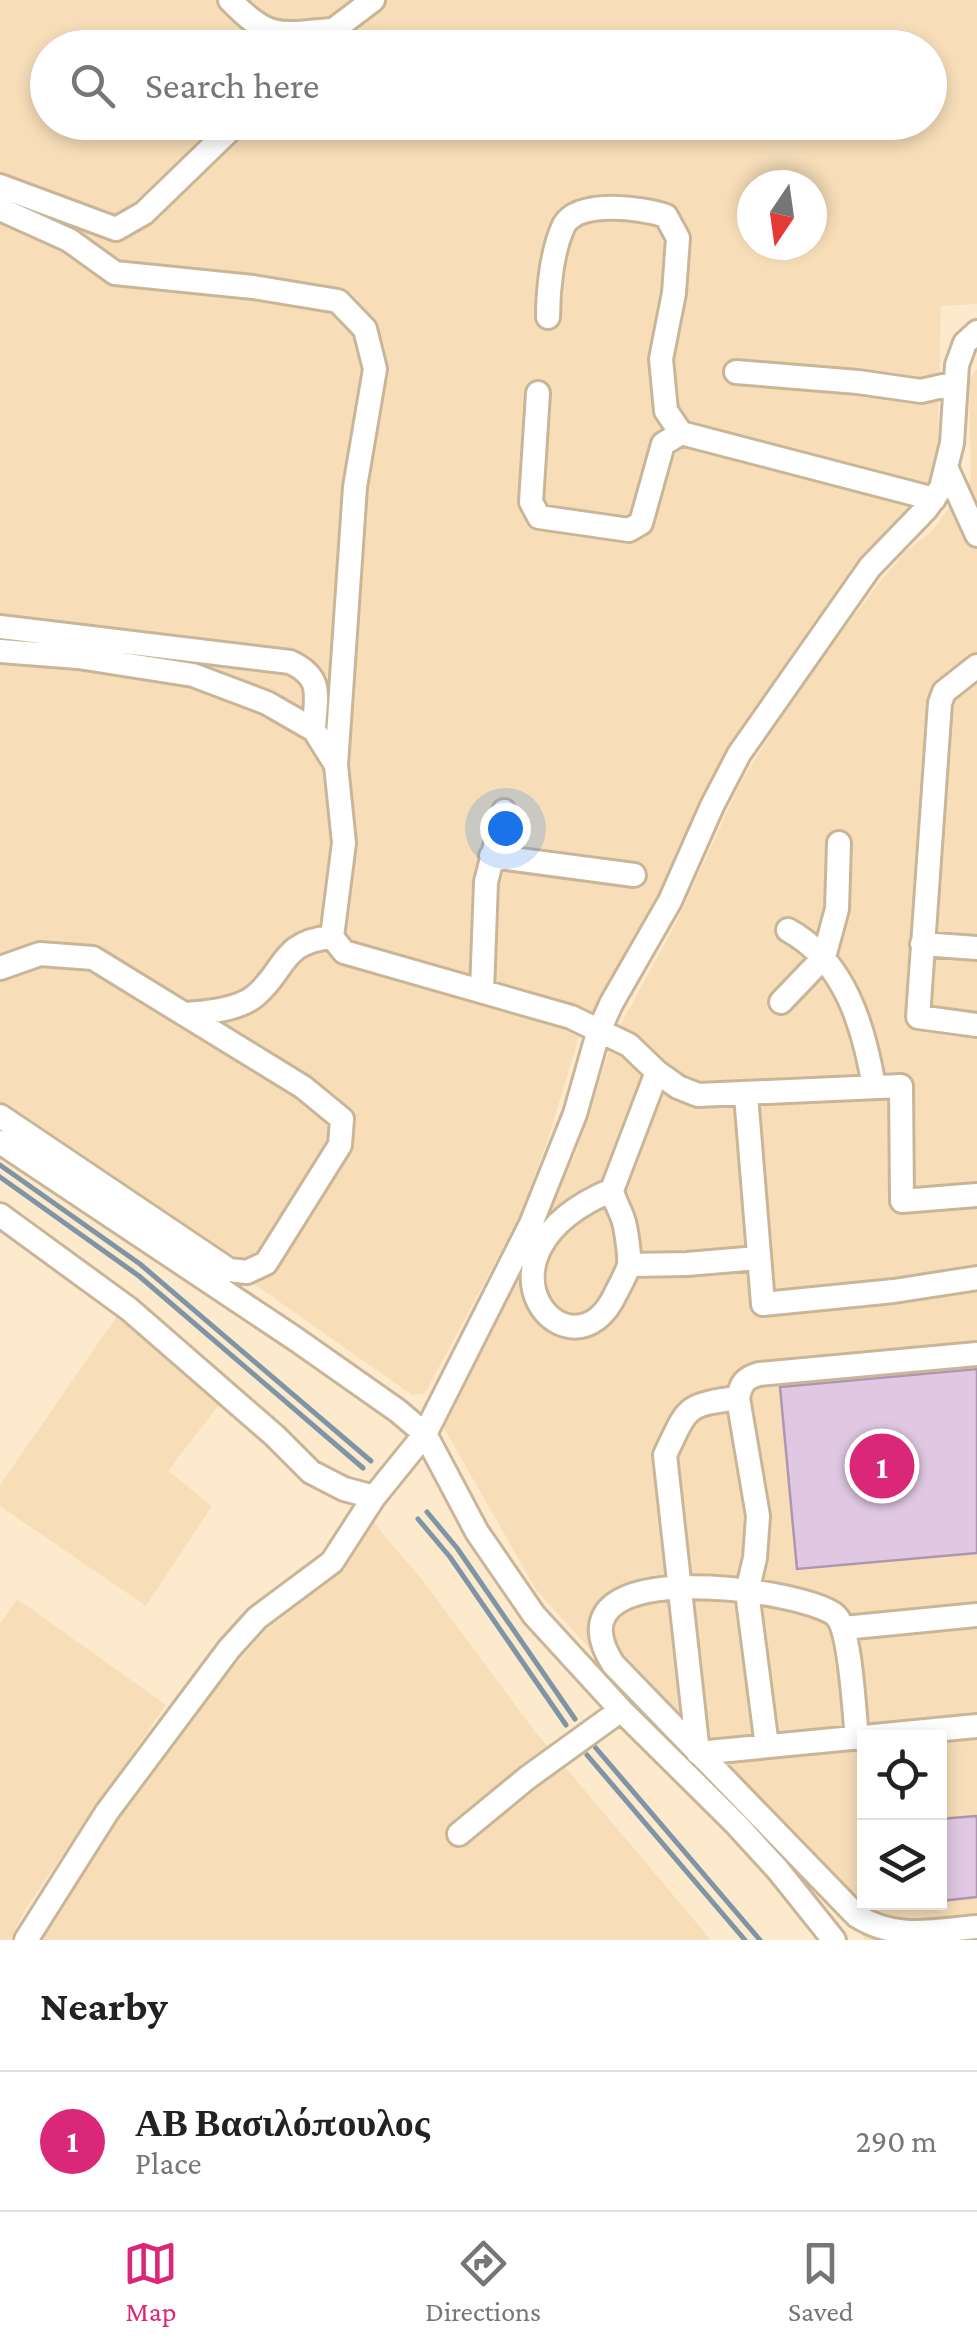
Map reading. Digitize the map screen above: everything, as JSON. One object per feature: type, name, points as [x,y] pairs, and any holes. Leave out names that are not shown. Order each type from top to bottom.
[{"type":"street","points":[[230,0],[266,30]]},
{"type":"street","points":[[330,30],[372,0]]},
{"type":"street","points":[[0,186],[116,229],[144,213],[219,140]]},
{"type":"street","points":[[548,317],[548,286],[565,223],[581,211],[640,207],[666,216],[678,238],[674,294],[661,359],[666,410],[681,433],[934,498]]},
{"type":"street","points":[[0,209],[69,240],[116,274],[338,301],[365,329],[375,369],[355,486],[336,765],[344,843],[332,937],[344,952],[572,1017],[629,1045],[657,1072],[698,1095],[901,1086],[902,1201],[977,1195]]},
{"type":"street","points":[[26,1940],[107,1812],[229,1649],[257,1618],[332,1562],[374,1497],[425,1434],[531,1224],[575,1114],[598,1032],[670,901],[739,754],[870,567],[934,498],[948,469],[957,365],[966,343],[977,332]]},
{"type":"street","points":[[736,372],[858,382],[921,392],[956,383]]},
{"type":"street","points":[[538,393],[530,502],[540,517],[629,530],[642,523],[664,444],[681,433]]},
{"type":"street","points":[[948,469],[977,535]]},
{"type":"street","points":[[0,626],[290,662],[307,670],[316,685],[314,730]]},
{"type":"street","points":[[0,651],[78,657],[194,675],[267,703],[314,730],[336,765]]},
{"type":"street","points":[[977,666],[944,692],[940,703],[918,1017],[977,1025]]},
{"type":"street","points":[[482,991],[482,917],[504,811]]},
{"type":"street","points":[[781,1002],[824,957],[836,909],[839,842]]},
{"type":"street","points":[[492,856],[634,875]]},
{"type":"street","points":[[788,930],[824,957],[858,1013],[874,1088]]},
{"type":"street","points":[[187,1014],[213,1012],[253,998],[290,952],[309,939],[332,937]]},
{"type":"street","points":[[922,944],[977,948]]},
{"type":"street","points":[[0,968],[40,954],[93,958],[303,1087],[342,1119],[340,1144],[266,1262],[246,1272],[230,1270],[0,1116]]},
{"type":"street","points":[[612,1190],[587,1201],[553,1229],[538,1251],[530,1279],[538,1304],[548,1318],[568,1327],[589,1322],[606,1312],[629,1264],[623,1219],[612,1190],[657,1072]]},
{"type":"street","points":[[746,1095],[763,1304],[894,1292],[977,1278]]},
{"type":"street","points":[[0,1142],[297,1340],[425,1434],[477,1532],[534,1616],[621,1710],[736,1824],[834,1940]]},
{"type":"street","points":[[0,1215],[128,1309],[311,1472],[344,1490],[374,1497]]},
{"type":"street","points":[[629,1264],[758,1258]]},
{"type":"street","points":[[767,1746],[747,1592],[755,1558],[758,1516],[738,1398],[746,1378],[977,1354]]},
{"type":"street","points":[[698,1752],[665,1455],[684,1414],[692,1406],[738,1398]]},
{"type":"street","points":[[698,1752],[857,1738],[844,1628],[832,1611],[821,1605],[747,1592],[638,1592],[619,1598],[606,1610],[599,1628],[602,1646],[613,1664],[856,1916],[874,1929],[896,1935],[977,1927]]},
{"type":"street","points":[[844,1628],[977,1614]]},
{"type":"street","points":[[600,1684],[613,1664]]},
{"type":"street","points":[[459,1834],[527,1778],[621,1710]]},
{"type":"street","points":[[937,1730],[977,1726]]},
{"type":"shaded area","points":[[0,0],[977,0],[977,304],[941,306],[938,439],[933,474],[915,504],[857,560],[785,664],[704,795],[657,898],[578,1040],[519,1218],[425,1393],[412,1395],[0,1115]]},
{"type":"shaded area","points":[[977,369],[977,1940],[865,1940],[825,1877],[671,1738],[537,1591],[440,1421],[575,1155],[613,1039],[677,921],[738,788],[795,694],[879,583],[906,551],[931,532],[971,480],[969,379]]},
{"type":"shaded area","points":[[117,1316],[221,1402],[168,1471],[212,1506],[146,1606],[0,1506],[0,1485]]},
{"type":"shaded area","points":[[374,1523],[424,1582],[533,1729],[711,1940],[39,1940],[91,1855],[197,1709],[265,1631],[336,1576]]},
{"type":"shaded area","points":[[17,1599],[166,1705],[28,1905],[10,1940],[0,1940],[0,1624]]},
{"type":"building","points":[[977,1369],[977,1553],[797,1569],[780,1387]]},
{"type":"building","points":[[977,1816],[977,1897],[947,1900],[947,1818]]},
{"type":"waterway","points":[[0,1165],[140,1264],[371,1461]]},
{"type":"waterway","points":[[0,1177],[139,1276],[363,1468]]},
{"type":"waterway","points":[[427,1512],[457,1548],[575,1719]]},
{"type":"waterway","points":[[418,1519],[450,1557],[566,1725]]},
{"type":"waterway","points":[[595,1747],[760,1940]]},
{"type":"waterway","points":[[587,1755],[745,1940]]},
{"type":"place","name":"ΑΒ Βασιλόπουλος","points":[[882,1466]]}]
